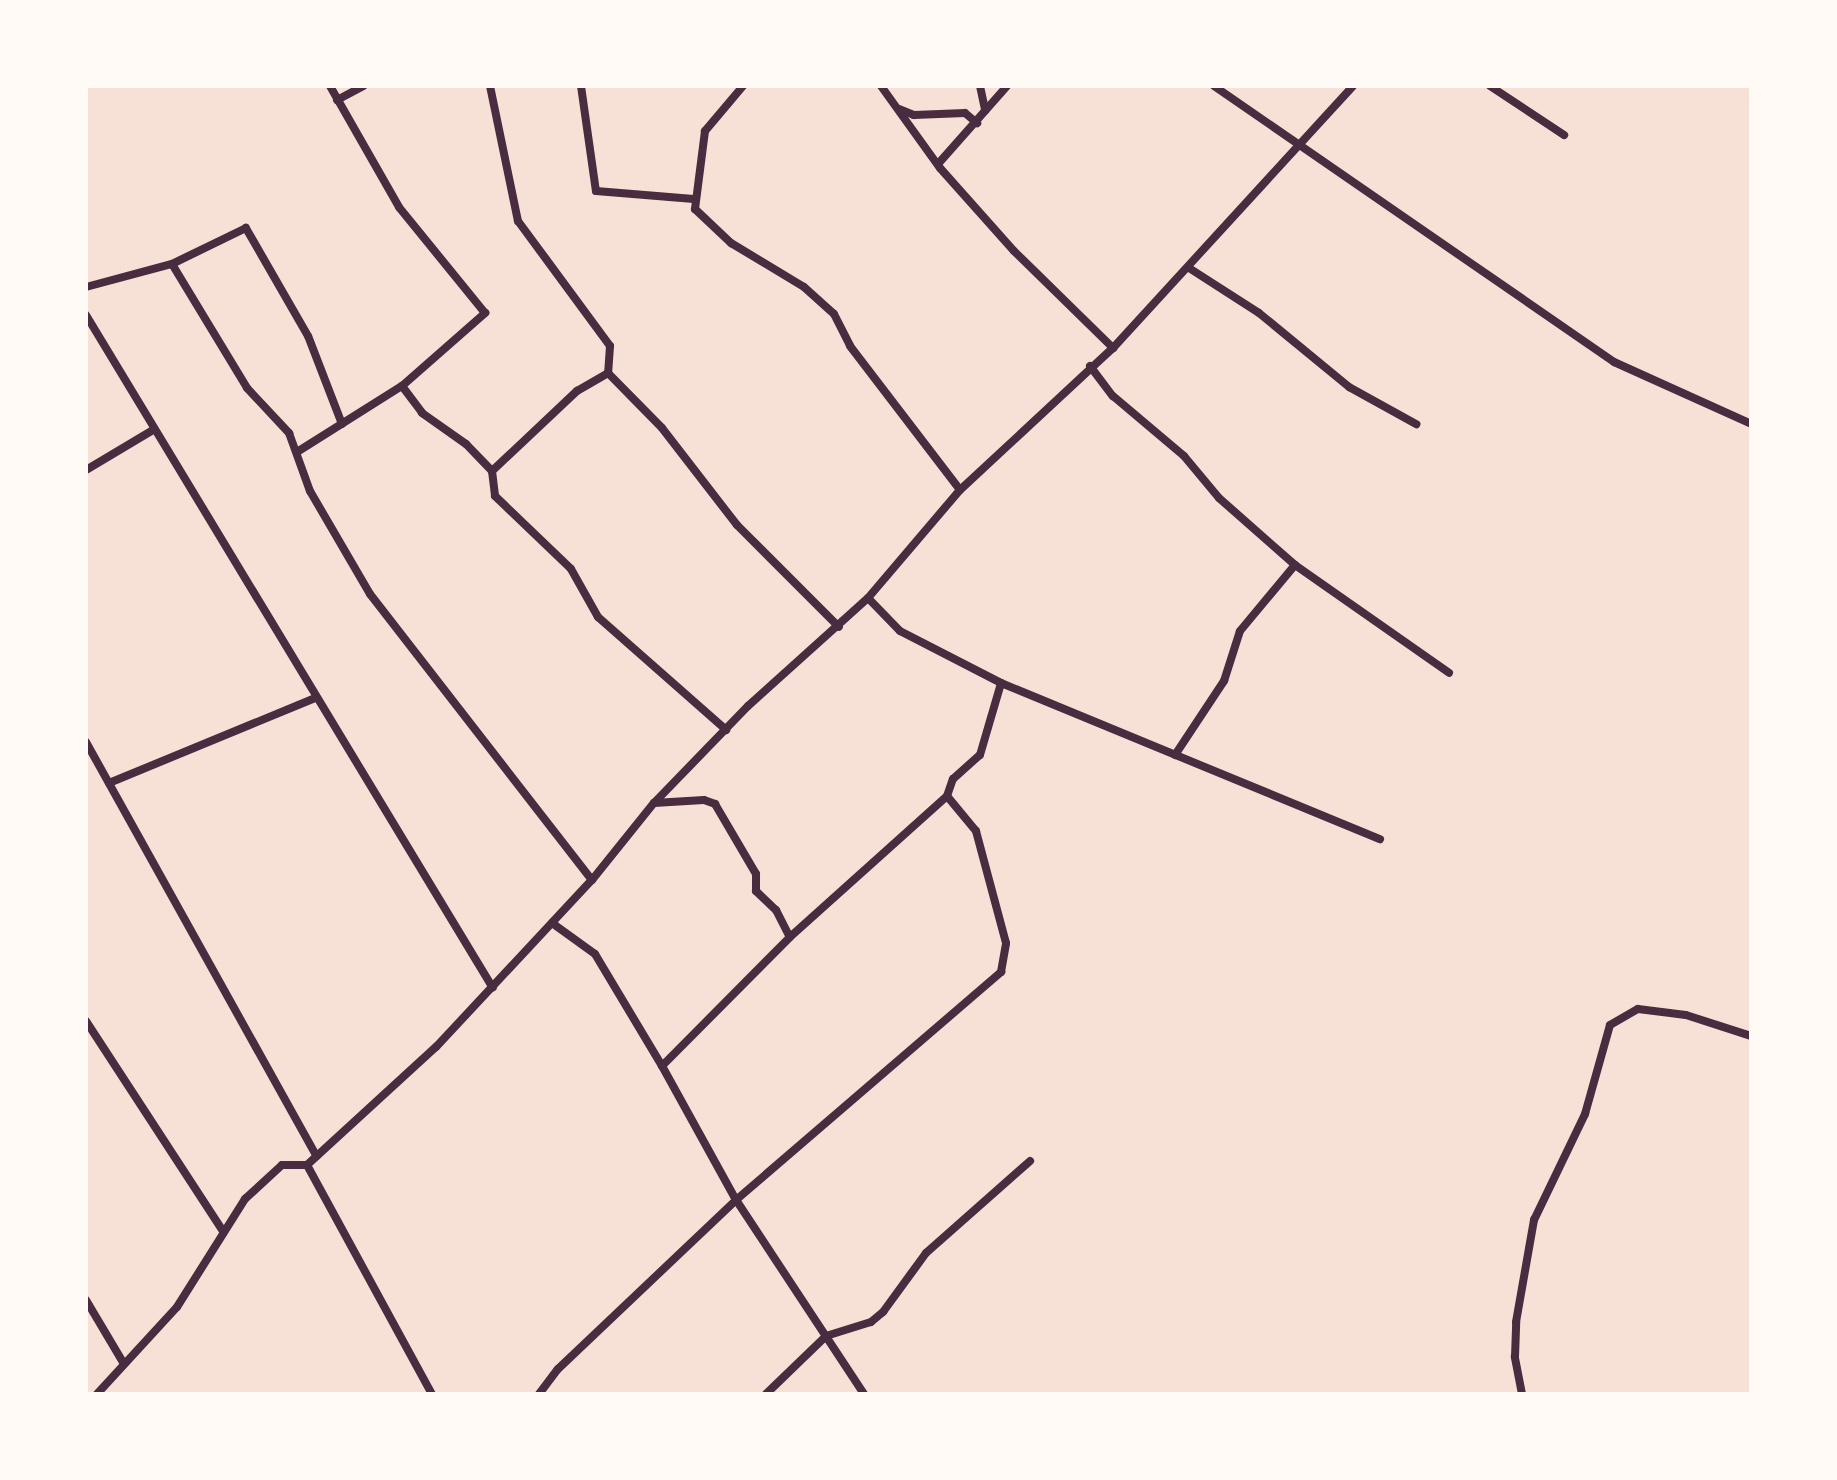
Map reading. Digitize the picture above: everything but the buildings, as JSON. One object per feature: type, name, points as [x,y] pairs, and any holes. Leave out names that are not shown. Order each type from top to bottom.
[{"type":"street","points":[[297,452],[402,386],[485,313],[399,207],[330,86]]},
{"type":"street","points":[[337,100],[363,86]]},
{"type":"street","points":[[490,86],[518,221],[610,346],[608,373],[662,428],[737,525],[839,627]]},
{"type":"street","points":[[581,86],[596,191],[694,199]]},
{"type":"street","points":[[743,86],[705,131],[695,209],[711,227],[804,287],[834,314],[850,346],[960,490]]},
{"type":"street","points":[[881,86],[938,164],[1014,251],[1113,348]]},
{"type":"street","points":[[980,86],[985,110]]},
{"type":"street","points":[[938,164],[1007,86]]},
{"type":"street","points":[[1214,86],[1295,146],[1433,233],[1614,362],[1751,424]]},
{"type":"street","points":[[97,1394],[177,1307],[245,1199],[282,1165],[307,1165],[493,988],[592,880],[654,803],[726,730],[868,598],[960,490],[1090,366],[1113,348],[1353,86]]},
{"type":"street","points":[[1490,86],[1564,135]]},
{"type":"street","points":[[899,109],[914,115],[965,113],[977,123]]},
{"type":"street","points":[[86,287],[172,264],[246,228],[308,336],[342,424]]},
{"type":"street","points":[[172,264],[247,388],[280,420],[297,452],[310,491],[370,594],[592,880]]},
{"type":"street","points":[[1189,268],[1259,313],[1349,387],[1416,424]]},
{"type":"street","points":[[86,315],[493,988]]},
{"type":"street","points":[[1090,366],[1113,396],[1184,456],[1219,498],[1295,565],[1449,673]]},
{"type":"street","points":[[492,471],[577,391],[608,373]]},
{"type":"street","points":[[402,386],[422,413],[466,444],[492,471],[495,496],[571,569],[598,617],[726,730]]},
{"type":"street","points":[[86,470],[153,430]]},
{"type":"street","points":[[1175,755],[1224,681],[1240,631],[1295,565]]},
{"type":"street","points":[[868,598],[900,631],[1001,683],[1380,839]]},
{"type":"street","points":[[662,1066],[790,937],[947,796],[953,779],[980,755],[1001,683]]},
{"type":"street","points":[[109,783],[315,698]]},
{"type":"street","points":[[86,742],[316,1156]]},
{"type":"street","points":[[539,1394],[558,1369],[736,1200],[1001,972],[1006,943],[976,831],[947,796]]},
{"type":"street","points":[[654,803],[704,800],[715,804],[756,874],[756,891],[776,910],[790,937]]},
{"type":"street","points":[[552,923],[595,954],[662,1066],[736,1200],[864,1394]]},
{"type":"street","points":[[1522,1394],[1515,1357],[1516,1322],[1534,1220],[1585,1114],[1610,1025],[1638,1009],[1686,1015],[1751,1036]]},
{"type":"street","points":[[86,1021],[223,1231]]},
{"type":"street","points":[[766,1394],[826,1336],[862,1326],[883,1312],[926,1253],[1030,1161]]},
{"type":"street","points":[[307,1165],[432,1394]]},
{"type":"street","points":[[86,1300],[124,1364]]}]
